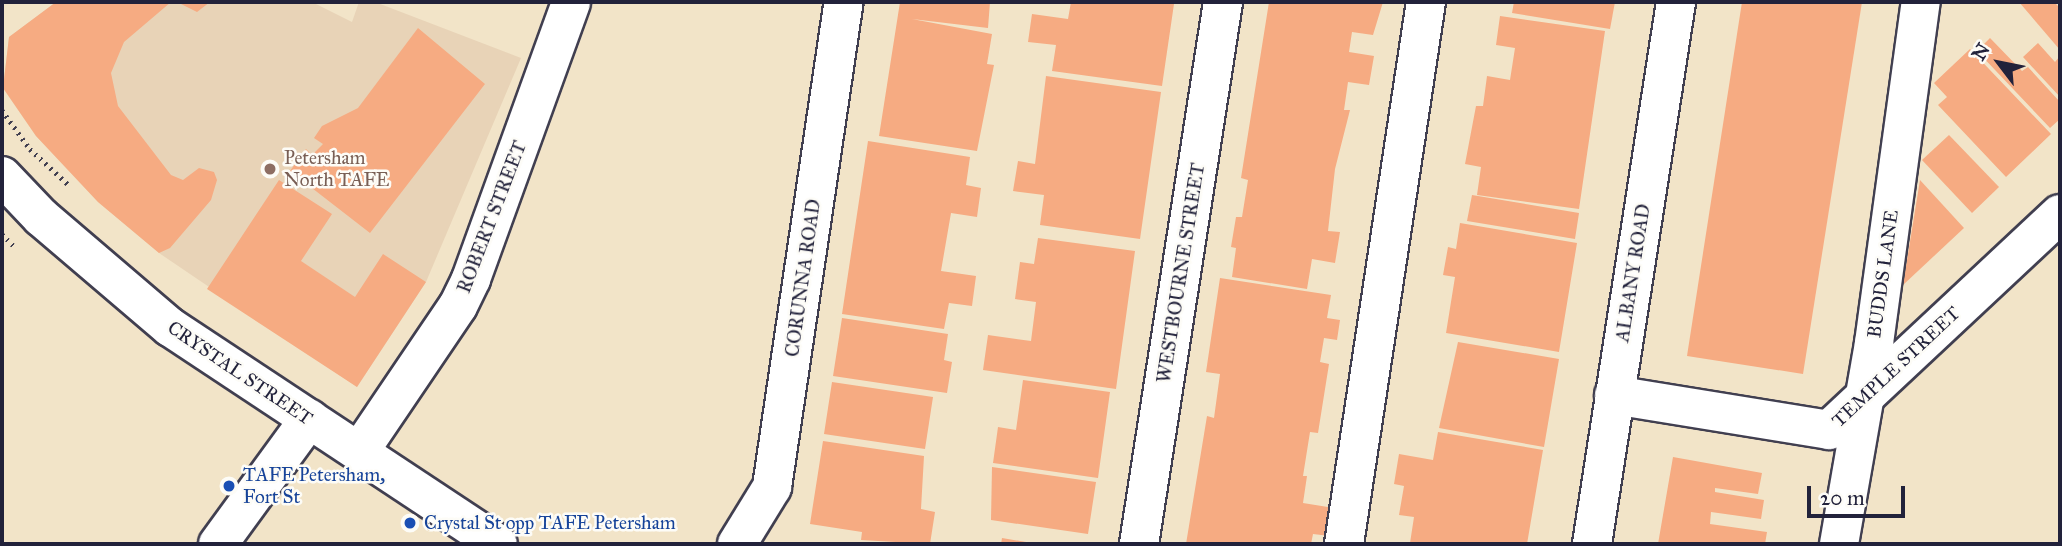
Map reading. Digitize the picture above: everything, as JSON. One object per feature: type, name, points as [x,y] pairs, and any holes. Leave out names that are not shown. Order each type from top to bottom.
[{"type":"street","name":"ROBERT STREET","points":[[359,452],[458,306],[471,279],[571,2]]},
{"type":"street","name":"CORUNNA ROAD","points":[[737,544],[772,487],[844,2]]},
{"type":"street","name":"WESTBOURNE STREET","points":[[1139,544],[1223,2]]},
{"type":"street","points":[[1344,544],[1426,2]]},
{"type":"street","name":"ALBANY ROAD","points":[[1592,544],[1676,2]]},
{"type":"street","name":"BUDDS LANE","points":[[1839,544],[1921,2]]},
{"type":"street","name":"CRYSTAL STREET","points":[[2,177],[41,217],[170,327],[498,544]]},
{"type":"street","name":"TEMPLE STREET","points":[[1614,395],[1829,430],[2060,214]]},
{"type":"street","points":[[218,544],[309,419]]},
{"type":"path","points":[[2,110],[30,149],[71,186]]},
{"type":"path","points":[[2,234],[15,247]]},
{"type":"shaded area","name":"Petersham North TAFE","points":[[56,2],[312,2],[352,22],[359,2],[375,2],[521,58],[426,282],[357,387],[159,253],[98,202],[36,136],[3,88],[9,37]]},
{"type":"building","points":[[56,2],[171,2],[124,42],[111,73],[118,106],[171,175],[183,180],[199,168],[214,172],[217,180],[211,200],[170,248],[159,253],[98,202],[36,136],[3,88],[9,37]]},
{"type":"building","points":[[177,2],[210,2],[197,12]]},
{"type":"building","points":[[900,2],[990,2],[988,28],[912,19],[992,34],[987,64],[994,65],[977,151],[879,136]]},
{"type":"building","points":[[1071,2],[1174,4],[1162,86],[1052,71],[1056,45],[1028,42],[1032,14],[1068,19]]},
{"type":"building","points":[[1269,2],[1383,2],[1373,35],[1352,32],[1349,52],[1374,56],[1369,85],[1348,82],[1344,110],[1350,110],[1335,169],[1328,231],[1340,232],[1335,263],[1312,259],[1307,289],[1232,277],[1236,248],[1231,247],[1236,217],[1242,217],[1248,180],[1241,178]]},
{"type":"building","points":[[1514,2],[1615,2],[1610,29],[1512,13]]},
{"type":"building","points":[[1742,2],[1862,2],[1803,374],[1687,356]]},
{"type":"building","points":[[2019,2],[2054,2],[2060,8],[2060,50]]},
{"type":"building","points":[[1500,16],[1605,31],[1579,209],[1477,195],[1481,167],[1465,164],[1476,106],[1483,106],[1487,76],[1510,80],[1515,48],[1496,45]]},
{"type":"building","points":[[418,28],[485,84],[370,233],[290,171],[306,149],[312,155],[323,144],[314,138],[322,126],[358,108]]},
{"type":"building","points":[[1990,38],[2022,71],[2028,67],[2060,102],[2060,119],[2050,128],[1977,51]]},
{"type":"building","points":[[2038,43],[2055,62],[2060,56],[2060,97],[2023,57]]},
{"type":"building","points":[[1970,49],[2051,134],[2006,177],[1938,105],[1947,97],[1934,83]]},
{"type":"building","points":[[1046,76],[1161,92],[1140,239],[1040,225],[1044,195],[1013,191],[1018,161],[1035,164]]},
{"type":"building","points":[[1949,135],[1999,187],[1972,213],[1922,160]]},
{"type":"building","points":[[868,141],[970,157],[966,185],[981,188],[977,217],[951,213],[941,271],[976,276],[972,306],[949,303],[944,329],[842,314]]},
{"type":"building","points":[[279,180],[332,214],[301,261],[355,297],[383,254],[426,282],[357,387],[207,289]]},
{"type":"building","points":[[1920,180],[1964,228],[1903,285]]},
{"type":"building","points":[[1472,195],[1579,213],[1575,239],[1467,221]]},
{"type":"building","points":[[1460,223],[1577,243],[1559,352],[1446,333],[1455,277],[1443,275],[1448,247],[1456,249]]},
{"type":"building","points":[[1038,238],[1135,251],[1116,389],[983,370],[988,335],[1031,341],[1036,302],[1015,299],[1020,262],[1034,264]]},
{"type":"building","points":[[1220,278],[1331,295],[1327,318],[1340,320],[1337,340],[1324,338],[1320,362],[1329,364],[1318,433],[1310,432],[1303,476],[1307,476],[1303,503],[1334,508],[1330,536],[1313,534],[1311,544],[1186,544],[1207,416],[1214,418],[1220,374],[1206,372]]},
{"type":"building","points":[[842,318],[948,334],[944,360],[952,362],[947,393],[833,376]]},
{"type":"building","points":[[1458,342],[1559,359],[1544,447],[1439,428]]},
{"type":"building","points":[[1023,380],[1110,392],[1098,478],[993,463],[998,427],[1016,430]]},
{"type":"building","points":[[832,382],[933,397],[925,449],[824,434]]},
{"type":"building","points":[[1438,432],[1543,450],[1527,544],[1410,543],[1414,517],[1399,515],[1404,486],[1394,484],[1399,454],[1433,460]]},
{"type":"building","points":[[823,441],[924,456],[921,509],[935,512],[930,544],[861,540],[862,532],[810,524]]},
{"type":"building","points":[[1673,457],[1762,473],[1758,494],[1715,488],[1715,492],[1764,500],[1761,519],[1711,512],[1710,524],[1767,532],[1765,544],[1658,544]]},
{"type":"building","points":[[992,467],[1096,482],[1088,534],[991,520]]},
{"type":"building","points":[[1002,538],[1032,543],[1032,544],[1001,544]]},
{"type":"place","name":"Petersham North TAFE","points":[[270,169]]},
{"type":"place","name":"TAFE Petersham, Fort St","points":[[229,486]]},
{"type":"place","name":"Crystal St opp TAFE Petersham","points":[[410,523]]}]
